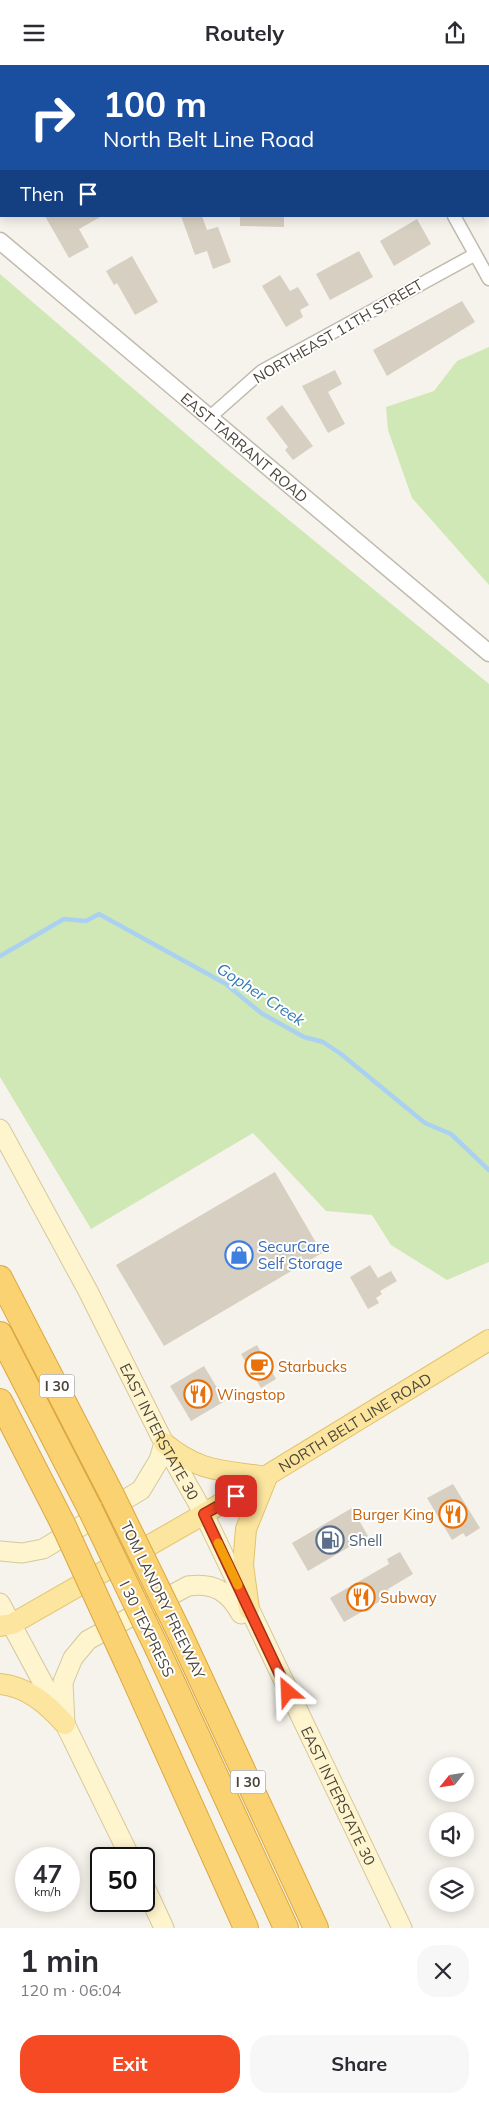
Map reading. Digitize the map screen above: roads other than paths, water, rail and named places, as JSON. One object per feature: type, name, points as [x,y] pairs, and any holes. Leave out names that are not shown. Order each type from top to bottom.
[{"type":"highway","name":"TOM LANDRY FREEWAY","points":[[0,1277],[112,1495],[181,1636],[316,1928]]},
{"type":"highway","name":"I 30 TEXPRESS","points":[[0,1334],[90,1509],[158,1650],[286,1928]]},
{"type":"highway","points":[[0,1401],[63,1524],[246,1928]]},
{"type":"main road","name":"EAST INTERSTATE 30","points":[[0,1129],[88,1291],[164,1443],[204,1514],[402,1928]]},
{"type":"main road","name":"NORTH BELT LINE ROAD","points":[[0,1640],[6,1625],[267,1477],[489,1341]]},
{"type":"main road","points":[[0,1551],[22,1553],[43,1549],[141,1490],[159,1460],[164,1443],[182,1458],[205,1467],[267,1477],[246,1529],[243,1565],[249,1609]]},
{"type":"main road","points":[[64,1724],[63,1682],[73,1658],[88,1640],[188,1586],[215,1587],[226,1593],[234,1601],[264,1659],[280,1676]]},
{"type":"main road","points":[[0,1603],[6,1625],[64,1724],[125,1847]]},
{"type":"main road","points":[[0,1684],[12,1685],[48,1705],[64,1724]]},
{"type":"main road","points":[[155,1909],[164,1928]]},
{"type":"street","points":[[455,217],[489,279]]},
{"type":"street","name":"EAST TARRANT ROAD","points":[[0,241],[489,653]]},
{"type":"street","name":"NORTHEAST 11TH STREET","points":[[210,417],[262,371],[474,255]]},
{"type":"waterway","name":"Gopher Creek","points":[[0,956],[64,919],[86,921],[99,914],[226,984],[261,1013],[304,1037],[323,1042],[341,1054],[425,1123],[451,1134],[489,1170]]},
{"type":"place","name":"SecurCare Self Storage","points":[[239,1255]]},
{"type":"place","name":"Starbucks","points":[[259,1366]]},
{"type":"place","name":"Wingstop","points":[[198,1394]]},
{"type":"place","name":"Burger King","points":[[453,1514]]},
{"type":"place","name":"Shell","points":[[330,1540]]},
{"type":"place","name":"Subway","points":[[361,1597]]}]
